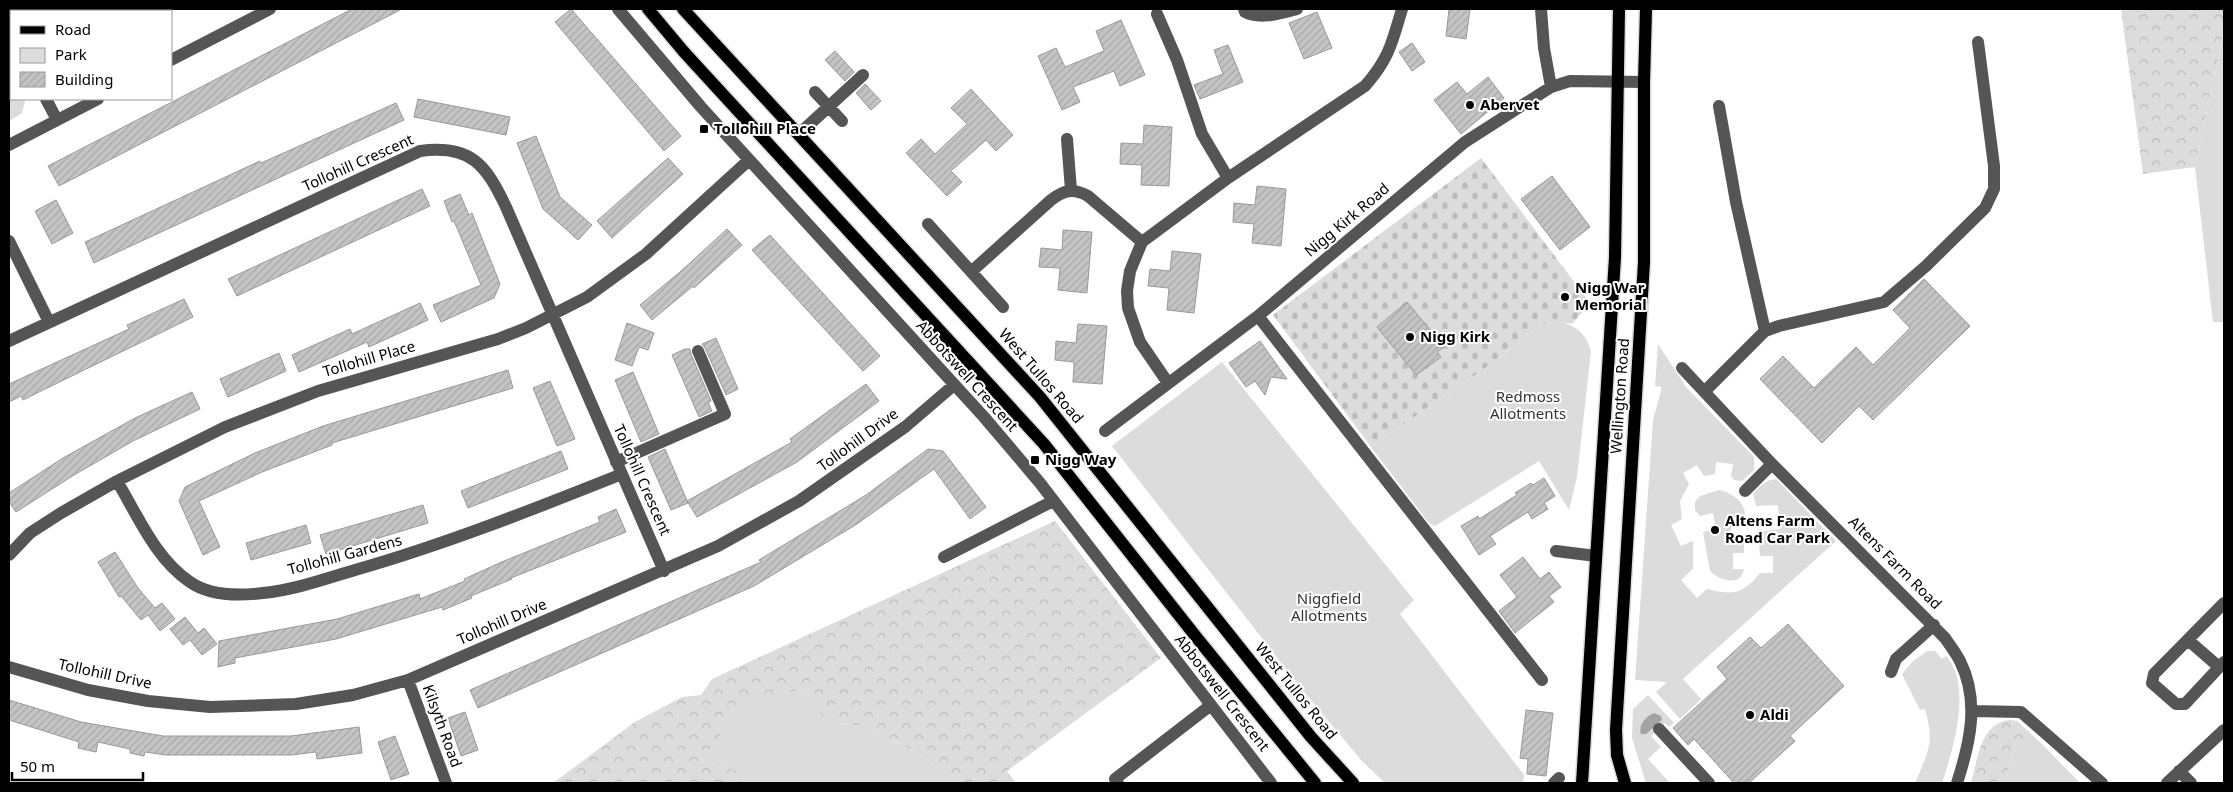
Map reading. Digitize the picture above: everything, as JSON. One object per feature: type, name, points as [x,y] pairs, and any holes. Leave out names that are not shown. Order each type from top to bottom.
[{"type":"main road","points":[[648,9],[684,52],[1044,444],[1197,638],[1315,783]]},
{"type":"main road","name":"West Tullos Road","points":[[683,9],[1040,397],[1311,737],[1353,783]]},
{"type":"main road","name":"Wellington Road","points":[[1582,783],[1614,266],[1619,9]]},
{"type":"main road","name":"Wellington Road","points":[[1625,783],[1617,754],[1616,730],[1643,291],[1646,9]]},
{"type":"street","points":[[172,59],[270,9]]},
{"type":"street","name":"Abbotswell Crescent","points":[[618,9],[695,100],[984,416],[1053,501],[1271,783]]},
{"type":"street","points":[[1244,9],[1251,15],[1263,16],[1297,9]]},
{"type":"street","points":[[1168,383],[1140,342],[1128,308],[1127,291],[1130,271],[1142,242],[1228,178],[1365,86],[1378,72],[1389,54],[1402,9]]},
{"type":"street","points":[[1541,9],[1544,48],[1551,87]]},
{"type":"street","points":[[1157,14],[1177,60],[1202,134],[1228,178]]},
{"type":"street","points":[[1704,390],[1766,332],[1779,326],[1884,302],[1926,266],[1985,208],[1994,189],[1994,166],[1978,42]]},
{"type":"street","points":[[799,134],[863,75]]},
{"type":"street","name":"Nigg Kirk Road","points":[[1105,431],[1258,316],[1465,142],[1551,87],[1570,81],[1618,80],[1644,82]]},
{"type":"street","points":[[814,92],[842,121]]},
{"type":"street","points":[[47,100],[57,120]]},
{"type":"street","points":[[9,145],[96,100]]},
{"type":"street","points":[[1719,106],[1736,202],[1766,332]]},
{"type":"street","points":[[1067,139],[1071,190]]},
{"type":"street","name":"Tollohill Crescent","points":[[9,342],[420,151],[434,149],[464,154],[477,161],[493,179],[664,571]]},
{"type":"street","name":"Tollohill Place","points":[[9,555],[30,533],[117,481],[225,427],[318,391],[465,350],[526,328],[587,297],[646,254],[749,160]]},
{"type":"street","points":[[972,271],[1051,200],[1061,192],[1071,190],[1079,191],[1088,196],[1142,242]]},
{"type":"street","points":[[928,224],[1003,307]]},
{"type":"street","points":[[9,241],[49,322]]},
{"type":"street","points":[[1258,316],[1542,680]]},
{"type":"street","name":"Tollohill Gardens","points":[[117,481],[154,545],[171,565],[190,582],[210,590],[233,595],[264,593],[304,585],[458,539],[619,468],[725,414],[698,351]]},
{"type":"street","name":"Altens Farm Road","points":[[1682,368],[1772,464],[1934,625],[1960,661],[1969,687],[1972,711],[1967,752],[1957,783]]},
{"type":"street","name":"Tollohill Drive","points":[[9,667],[88,690],[148,701],[210,707],[296,704],[352,695],[408,680],[664,571],[718,546],[800,501],[905,426],[954,385]]},
{"type":"street","points":[[1745,491],[1772,464]]},
{"type":"street","points":[[944,557],[1053,501]]},
{"type":"street","points":[[1556,551],[1596,556]]},
{"type":"street","points":[[2188,640],[2222,665],[2185,704],[2176,704],[2152,684],[2154,674],[2224,603]]},
{"type":"street","points":[[1891,672],[1896,659],[1934,625]]},
{"type":"street","name":"Kilsyth Road","points":[[408,680],[446,783]]},
{"type":"street","points":[[1118,783],[1116,779],[1211,705]]},
{"type":"street","points":[[1972,711],[2021,712],[2102,783]]},
{"type":"street","points":[[1659,729],[1709,783]]},
{"type":"street","points":[[2168,783],[2224,730]]},
{"type":"street","points":[[2179,771],[2191,783]]},
{"type":"green space","points":[[2121,9],[2224,9],[2224,32],[2195,167],[2143,174]]},
{"type":"green space","points":[[2224,32],[2224,322],[2213,322],[2195,167]]},
{"type":"green space","points":[[9,67],[10,100],[25,101],[22,113],[9,121]]},
{"type":"green space","points":[[1481,158],[1590,303],[1572,324],[1560,322],[1543,324],[1488,366],[1371,447],[1273,315]]},
{"type":"green space","name":"Redmoss Allotments","points":[[1560,322],[1576,328],[1583,335],[1591,351],[1577,477],[1569,510],[1539,461],[1435,526],[1429,523],[1371,447],[1488,366],[1543,324]]},
{"type":"green space","points":[[1658,344],[1686,387],[1754,457],[1754,470],[1742,481],[1734,480],[1731,476],[1733,464],[1716,462],[1715,474],[1704,476],[1697,465],[1683,473],[1689,484],[1680,501],[1682,519],[1671,525],[1681,546],[1693,541],[1693,569],[1681,580],[1697,598],[1707,589],[1736,592],[1748,586],[1760,573],[1773,573],[1773,556],[1760,556],[1758,532],[1780,529],[1778,505],[1756,506],[1753,494],[1766,482],[1776,479],[1836,541],[1683,679],[1701,699],[1680,719],[1656,692],[1667,682],[1635,680],[1653,420],[1661,391],[1661,387],[1655,386]]},
{"type":"green space","name":"Niggfield Allotments","points":[[1222,362],[1414,600],[1400,614],[1524,775],[1523,783],[1385,783],[1362,761],[1300,687],[1112,446]]},
{"type":"green space","points":[[1719,490],[1739,500],[1745,515],[1744,521],[1731,522],[1731,538],[1744,538],[1744,553],[1733,553],[1733,569],[1744,569],[1739,579],[1734,580],[1724,579],[1710,571],[1703,532],[1716,529],[1713,513],[1700,516],[1695,510],[1695,502],[1700,496]]},
{"type":"green space","points":[[1055,521],[1161,658],[1007,771],[1016,783],[960,783],[912,750],[864,726],[826,723],[806,689],[743,701],[702,762],[744,772],[741,783],[553,783],[635,722],[682,697],[701,695],[712,679]]},
{"type":"green space","points":[[1927,651],[1935,651],[1942,659],[1946,656],[1954,668],[1960,700],[1955,736],[1942,783],[1915,783],[1929,747],[1928,721],[1925,709],[1920,710],[1902,674],[1913,661]]},
{"type":"green space","points":[[806,689],[826,723],[864,726],[912,750],[960,783],[741,783],[744,772],[702,762],[743,700]]},
{"type":"green space","points":[[1648,695],[1674,723],[1669,727],[1665,723],[1651,736],[1661,747],[1648,759],[1670,783],[1646,783],[1632,738],[1633,709]]},
{"type":"green space","points":[[2010,720],[2017,721],[2041,743],[2015,743],[2006,783],[1971,783],[1986,735],[2000,723]]},
{"type":"green space","points":[[2015,743],[2041,743],[2080,783],[2006,783]]},
{"type":"shaded area","points":[[1654,713],[1661,716],[1662,720],[1646,734],[1641,734],[1643,721]]},
{"type":"building","points":[[352,9],[402,9],[59,186],[48,166]]},
{"type":"building","points":[[571,9],[681,136],[664,151],[555,22]]},
{"type":"building","points":[[1449,9],[1470,9],[1466,39],[1446,36]]},
{"type":"building","points":[[1317,12],[1332,48],[1304,59],[1289,23]]},
{"type":"building","points":[[1121,20],[1145,75],[1120,86],[1114,71],[1073,87],[1080,102],[1062,110],[1038,56],[1056,48],[1065,67],[1104,51],[1096,31]]},
{"type":"building","points":[[1412,43],[1425,62],[1412,71],[1399,52]]},
{"type":"building","points":[[1228,45],[1243,82],[1200,99],[1194,85],[1223,74],[1214,50]]},
{"type":"building","points":[[835,51],[854,72],[845,81],[825,60]]},
{"type":"building","name":"Abervet","points":[[1488,77],[1504,98],[1461,134],[1434,100],[1457,82],[1467,94]]},
{"type":"building","points":[[865,84],[881,101],[871,110],[856,93]]},
{"type":"building","points":[[971,89],[1013,135],[996,151],[986,140],[951,171],[962,182],[947,196],[906,153],[921,139],[935,154],[967,124],[951,108]]},
{"type":"building","points":[[418,99],[510,117],[506,135],[414,117]]},
{"type":"building","points":[[396,103],[404,120],[94,263],[85,242],[260,161],[261,163]]},
{"type":"building","points":[[1144,125],[1172,127],[1169,186],[1141,185],[1142,165],[1120,164],[1121,143],[1143,144]]},
{"type":"building","points":[[536,136],[560,197],[592,225],[578,240],[543,209],[517,143]]},
{"type":"building","points":[[668,158],[683,174],[612,238],[597,221]]},
{"type":"building","points":[[1552,176],[1590,227],[1560,250],[1521,199]]},
{"type":"building","points":[[1257,186],[1286,189],[1281,246],[1252,243],[1254,224],[1233,222],[1234,203],[1255,205]]},
{"type":"building","points":[[422,189],[430,206],[237,296],[228,279]]},
{"type":"building","points":[[460,194],[469,215],[472,213],[500,284],[494,298],[441,322],[433,305],[481,285],[444,201]]},
{"type":"building","points":[[56,200],[73,233],[52,244],[35,211]]},
{"type":"building","points":[[727,229],[742,245],[694,288],[693,286],[652,320],[640,305]]},
{"type":"building","points":[[1063,230],[1092,232],[1087,293],[1058,290],[1060,268],[1039,267],[1041,248],[1062,250]]},
{"type":"building","points":[[770,235],[880,356],[863,371],[752,250]]},
{"type":"building","points":[[1172,251],[1201,254],[1194,313],[1167,310],[1169,288],[1148,286],[1150,269],[1170,271]]},
{"type":"building","points":[[1924,279],[1970,326],[1873,420],[1859,406],[1822,443],[1760,379],[1783,356],[1814,388],[1856,347],[1873,365],[1910,328],[1893,310]]},
{"type":"building","points":[[184,299],[193,317],[23,400],[21,396],[9,402],[9,384],[129,329],[127,325]]},
{"type":"building","name":"Nigg Kirk","points":[[1407,302],[1444,347],[1437,352],[1441,357],[1416,375],[1377,327]]},
{"type":"building","points":[[420,303],[428,320],[369,347],[367,342],[299,372],[292,355],[350,329],[352,334]]},
{"type":"building","points":[[627,323],[654,333],[648,350],[639,347],[632,366],[615,360]]},
{"type":"building","points":[[1078,324],[1107,326],[1102,384],[1073,382],[1074,362],[1055,360],[1056,341],[1076,343]]},
{"type":"building","points":[[716,338],[738,389],[726,395],[702,344]]},
{"type":"building","points":[[1260,341],[1287,379],[1271,377],[1265,395],[1255,381],[1246,387],[1229,363]]},
{"type":"building","points":[[685,349],[690,349],[711,401],[708,402],[712,411],[699,417],[672,355]]},
{"type":"building","points":[[279,353],[286,371],[228,397],[220,379]]},
{"type":"building","points":[[508,370],[513,388],[332,443],[332,445],[262,472],[199,501],[220,547],[203,555],[179,501],[185,487],[255,453],[323,426]]},
{"type":"building","points":[[633,372],[659,434],[641,442],[615,380]]},
{"type":"building","points":[[550,381],[575,439],[557,446],[533,388]]},
{"type":"building","points":[[866,384],[879,401],[797,462],[697,517],[687,501],[792,442],[790,439]]},
{"type":"building","points":[[192,392],[200,409],[133,441],[74,475],[16,512],[9,502],[9,493],[63,458],[135,418]]},
{"type":"building","points":[[665,449],[688,503],[671,510],[648,457]]},
{"type":"building","points":[[928,449],[943,451],[986,507],[970,519],[934,469],[857,524],[754,586],[478,708],[470,690],[761,562],[759,560],[866,495]]},
{"type":"building","points":[[561,451],[568,469],[468,508],[461,491]]},
{"type":"building","points":[[1544,478],[1555,496],[1544,503],[1548,509],[1532,519],[1528,512],[1490,536],[1496,544],[1479,555],[1461,526],[1478,516],[1479,519],[1517,495],[1515,493],[1531,483],[1533,485]]},
{"type":"building","points":[[423,505],[428,523],[326,554],[320,535]]},
{"type":"building","points":[[616,509],[626,532],[511,578],[443,610],[442,607],[336,639],[235,658],[235,663],[218,667],[219,641],[337,619],[419,594],[420,599],[465,581],[464,579],[504,561],[600,522],[598,517]]},
{"type":"building","points":[[306,525],[311,543],[251,560],[246,543]]},
{"type":"building","points":[[115,552],[138,588],[155,608],[162,603],[175,619],[160,631],[148,615],[141,620],[121,596],[119,597],[98,562]]},
{"type":"building","points":[[1523,557],[1540,579],[1549,572],[1561,587],[1549,596],[1554,602],[1515,633],[1499,611],[1517,597],[1500,575]]},
{"type":"building","points":[[185,617],[198,633],[204,628],[217,644],[202,655],[190,640],[183,645],[170,629]]},
{"type":"building","name":"Aldi","points":[[1788,624],[1844,686],[1790,736],[1795,741],[1749,783],[1734,783],[1694,739],[1688,745],[1673,728],[1727,679],[1717,667],[1750,637],[1761,648]]},
{"type":"building","points":[[9,700],[81,722],[163,736],[291,736],[359,727],[362,753],[317,759],[316,752],[291,755],[166,755],[145,752],[144,756],[130,753],[130,749],[98,742],[96,752],[78,748],[79,742],[9,720]]},
{"type":"building","points":[[1526,710],[1553,713],[1546,776],[1527,774],[1528,759],[1520,758]]},
{"type":"building","points":[[465,712],[478,750],[461,756],[448,718]]},
{"type":"building","points":[[395,736],[409,774],[391,780],[378,742]]},
{"type":"place","name":"Abervet","points":[[1470,105]]},
{"type":"place","name":"Tollohill Place","points":[[704,129]]},
{"type":"place","name":"Nigg War Memorial","points":[[1565,297]]},
{"type":"place","name":"Nigg Kirk","points":[[1410,337]]},
{"type":"place","name":"Nigg Way","points":[[1035,460]]},
{"type":"place","name":"Altens Farm Road Car Park","points":[[1715,530]]},
{"type":"place","name":"Aldi","points":[[1750,715]]}]
